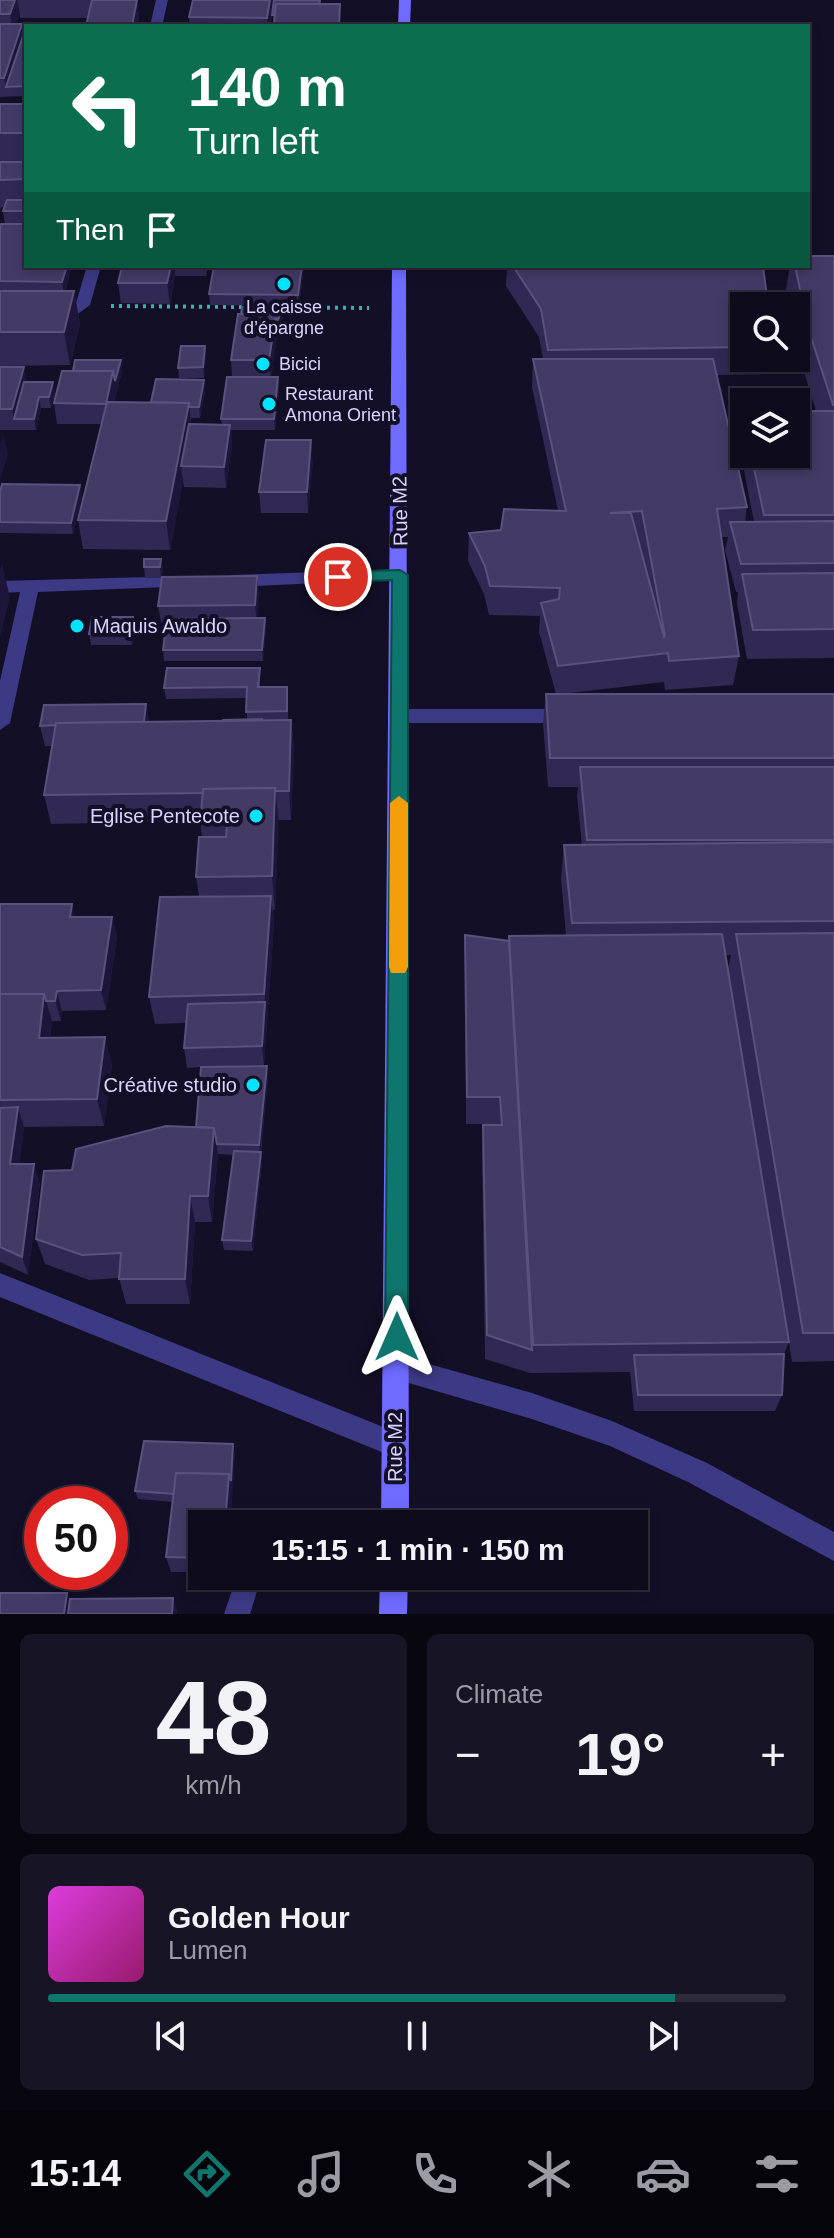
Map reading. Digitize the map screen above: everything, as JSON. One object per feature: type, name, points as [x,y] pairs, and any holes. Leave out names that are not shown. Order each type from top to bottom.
[{"type":"main road","points":[[404,24],[405,0]]},
{"type":"main road","name":"Rue M2","points":[[395,1510],[399,268]]},
{"type":"main road","points":[[393,1614],[394,1590]]},
{"type":"street","points":[[156,24],[162,0]]},
{"type":"street","points":[[0,314],[70,313],[83,305],[93,268]]},
{"type":"street","points":[[0,587],[400,575]]},
{"type":"street","points":[[0,723],[30,588]]},
{"type":"street","points":[[399,716],[586,716]]},
{"type":"street","points":[[0,1285],[394,1444]]},
{"type":"street","points":[[397,1368],[492,1393],[613,1434],[724,1486],[834,1547]]},
{"type":"lane","points":[[237,1614],[245,1590]]},
{"type":"path","points":[[83,305],[398,309]]},
{"type":"building","points":[[0,0],[15,0],[10,14],[0,14]]},
{"type":"building","points":[[92,0],[137,0],[132,24],[86,24]]},
{"type":"building","points":[[193,0],[270,0],[267,18],[189,17]]},
{"type":"building","points":[[274,0],[320,0],[319,4],[276,4],[275,15],[272,15]]},
{"type":"building","points":[[276,4],[340,4],[339,24],[274,24]]},
{"type":"building","points":[[0,24],[22,24],[4,78],[0,78]]},
{"type":"building","points":[[24,33],[24,86],[6,87]]},
{"type":"building","points":[[0,104],[24,104],[24,133],[0,133]]},
{"type":"building","points":[[0,162],[24,162],[24,179],[0,180]]},
{"type":"building","points":[[7,200],[24,200],[24,211],[3,211]]},
{"type":"building","points":[[1,224],[24,224],[24,268],[66,268],[62,282],[0,281]]},
{"type":"building","points":[[810,256],[834,256],[833,405],[810,334],[810,292],[801,292],[795,268],[810,268]]},
{"type":"building","points":[[122,268],[171,268],[167,283],[118,283]]},
{"type":"building","points":[[214,268],[302,268],[298,295],[209,294]]},
{"type":"building","points":[[514,268],[763,268],[766,292],[730,292],[730,347],[548,350],[541,309]]},
{"type":"building","points":[[0,291],[74,291],[64,332],[0,332]]},
{"type":"building","points":[[242,307],[283,308],[276,324],[276,314],[241,314]]},
{"type":"building","points":[[238,314],[276,314],[269,360],[231,360]]},
{"type":"building","points":[[181,346],[205,346],[203,367],[178,368]]},
{"type":"building","points":[[533,359],[713,359],[730,433],[730,468],[738,468],[747,507],[717,509],[739,656],[669,661],[668,653],[558,666],[541,603],[559,599],[560,588],[490,586],[485,566],[469,533],[501,530],[504,509],[566,511]],"holes":[[[642,511],[664,637],[631,513],[610,513]]]},
{"type":"building","points":[[75,360],[121,360],[115,381],[113,371],[73,371]]},
{"type":"building","points":[[0,367],[24,367],[12,409],[0,409]]},
{"type":"building","points":[[62,371],[113,371],[106,404],[54,403]]},
{"type":"building","points":[[227,377],[278,377],[274,419],[221,419]]},
{"type":"building","points":[[156,379],[204,380],[199,407],[189,407],[189,403],[151,402]]},
{"type":"building","points":[[24,382],[53,382],[49,397],[39,397],[34,419],[14,419]]},
{"type":"building","points":[[107,402],[189,403],[166,521],[78,520]]},
{"type":"building","points":[[810,411],[834,411],[834,515],[764,515],[754,468],[810,468]]},
{"type":"building","points":[[189,424],[230,425],[224,467],[181,466]]},
{"type":"building","points":[[266,440],[311,440],[307,492],[259,492]]},
{"type":"building","points":[[2,484],[80,485],[71,523],[0,522]]},
{"type":"building","points":[[834,521],[834,563],[741,564],[730,522]]},
{"type":"building","points":[[144,559],[161,559],[160,567],[144,567]]},
{"type":"building","points":[[834,573],[834,629],[753,630],[742,574]]},
{"type":"building","points":[[257,576],[255,605],[158,606],[162,577]]},
{"type":"building","points":[[92,617],[133,617],[130,634],[89,634]]},
{"type":"building","points":[[265,618],[262,650],[163,650],[167,619]]},
{"type":"building","points":[[167,668],[260,668],[258,687],[287,687],[287,711],[246,712],[247,687],[164,688]]},
{"type":"building","points":[[546,694],[834,694],[834,758],[550,758]]},
{"type":"building","points":[[146,704],[144,722],[40,726],[44,705]]},
{"type":"building","points":[[291,720],[289,791],[275,791],[275,788],[203,789],[203,793],[44,795],[56,723]]},
{"type":"building","points":[[580,767],[834,767],[834,840],[587,840]]},
{"type":"building","points":[[275,788],[272,876],[196,877],[199,837],[226,837],[227,824],[200,825],[203,789]]},
{"type":"building","points":[[834,842],[834,921],[572,923],[564,845]]},
{"type":"building","points":[[271,896],[264,994],[149,997],[160,897]]},
{"type":"building","points":[[0,904],[72,904],[70,917],[112,917],[101,990],[57,991],[55,1001],[46,1001],[44,994],[0,994]]},
{"type":"building","points":[[834,933],[834,1333],[803,1333],[736,934]]},
{"type":"building","points":[[722,934],[789,1342],[533,1345],[509,936]]},
{"type":"building","points":[[465,935],[509,941],[532,1350],[487,1335],[483,1125],[502,1125],[500,1097],[467,1097]]},
{"type":"building","points":[[0,994],[44,994],[39,1038],[105,1037],[97,1099],[0,1100]]},
{"type":"building","points":[[265,1002],[262,1046],[184,1048],[188,1004]]},
{"type":"building","points":[[267,1066],[259,1145],[217,1144],[214,1128],[196,1127],[201,1067]]},
{"type":"building","points":[[18,1107],[10,1164],[34,1164],[22,1257],[0,1247],[0,1108]]},
{"type":"building","points":[[166,1126],[214,1128],[208,1196],[190,1196],[185,1279],[119,1279],[121,1253],[82,1255],[36,1239],[44,1171],[72,1170],[76,1149]]},
{"type":"building","points":[[234,1151],[261,1152],[251,1241],[222,1240]]},
{"type":"building","points":[[784,1354],[782,1395],[638,1395],[634,1355]]},
{"type":"building","points":[[144,1441],[233,1444],[231,1481],[229,1474],[176,1473],[174,1494],[135,1491]]},
{"type":"building","points":[[176,1473],[229,1474],[226,1510],[188,1510],[188,1558],[166,1557]]},
{"type":"building","points":[[0,1593],[67,1593],[64,1614],[0,1614]]},
{"type":"building","points":[[173,1598],[172,1614],[68,1614],[70,1599]]},
{"type":"slow traffic","points":[[398,967],[399,803]]},
{"type":"place","name":"La caisse d’épargne","points":[[284,284]]},
{"type":"place","name":"Bicici","points":[[263,364]]},
{"type":"place","name":"Restaurant Amona Orient","points":[[269,404]]},
{"type":"place","name":"Maquis Awaldo","points":[[77,626]]},
{"type":"place","name":"Eglise Pentecote","points":[[256,816]]},
{"type":"place","name":"Créative studio","points":[[253,1085]]},
{"type":"route","points":[[338,577],[400,575],[397,1337]]}]
